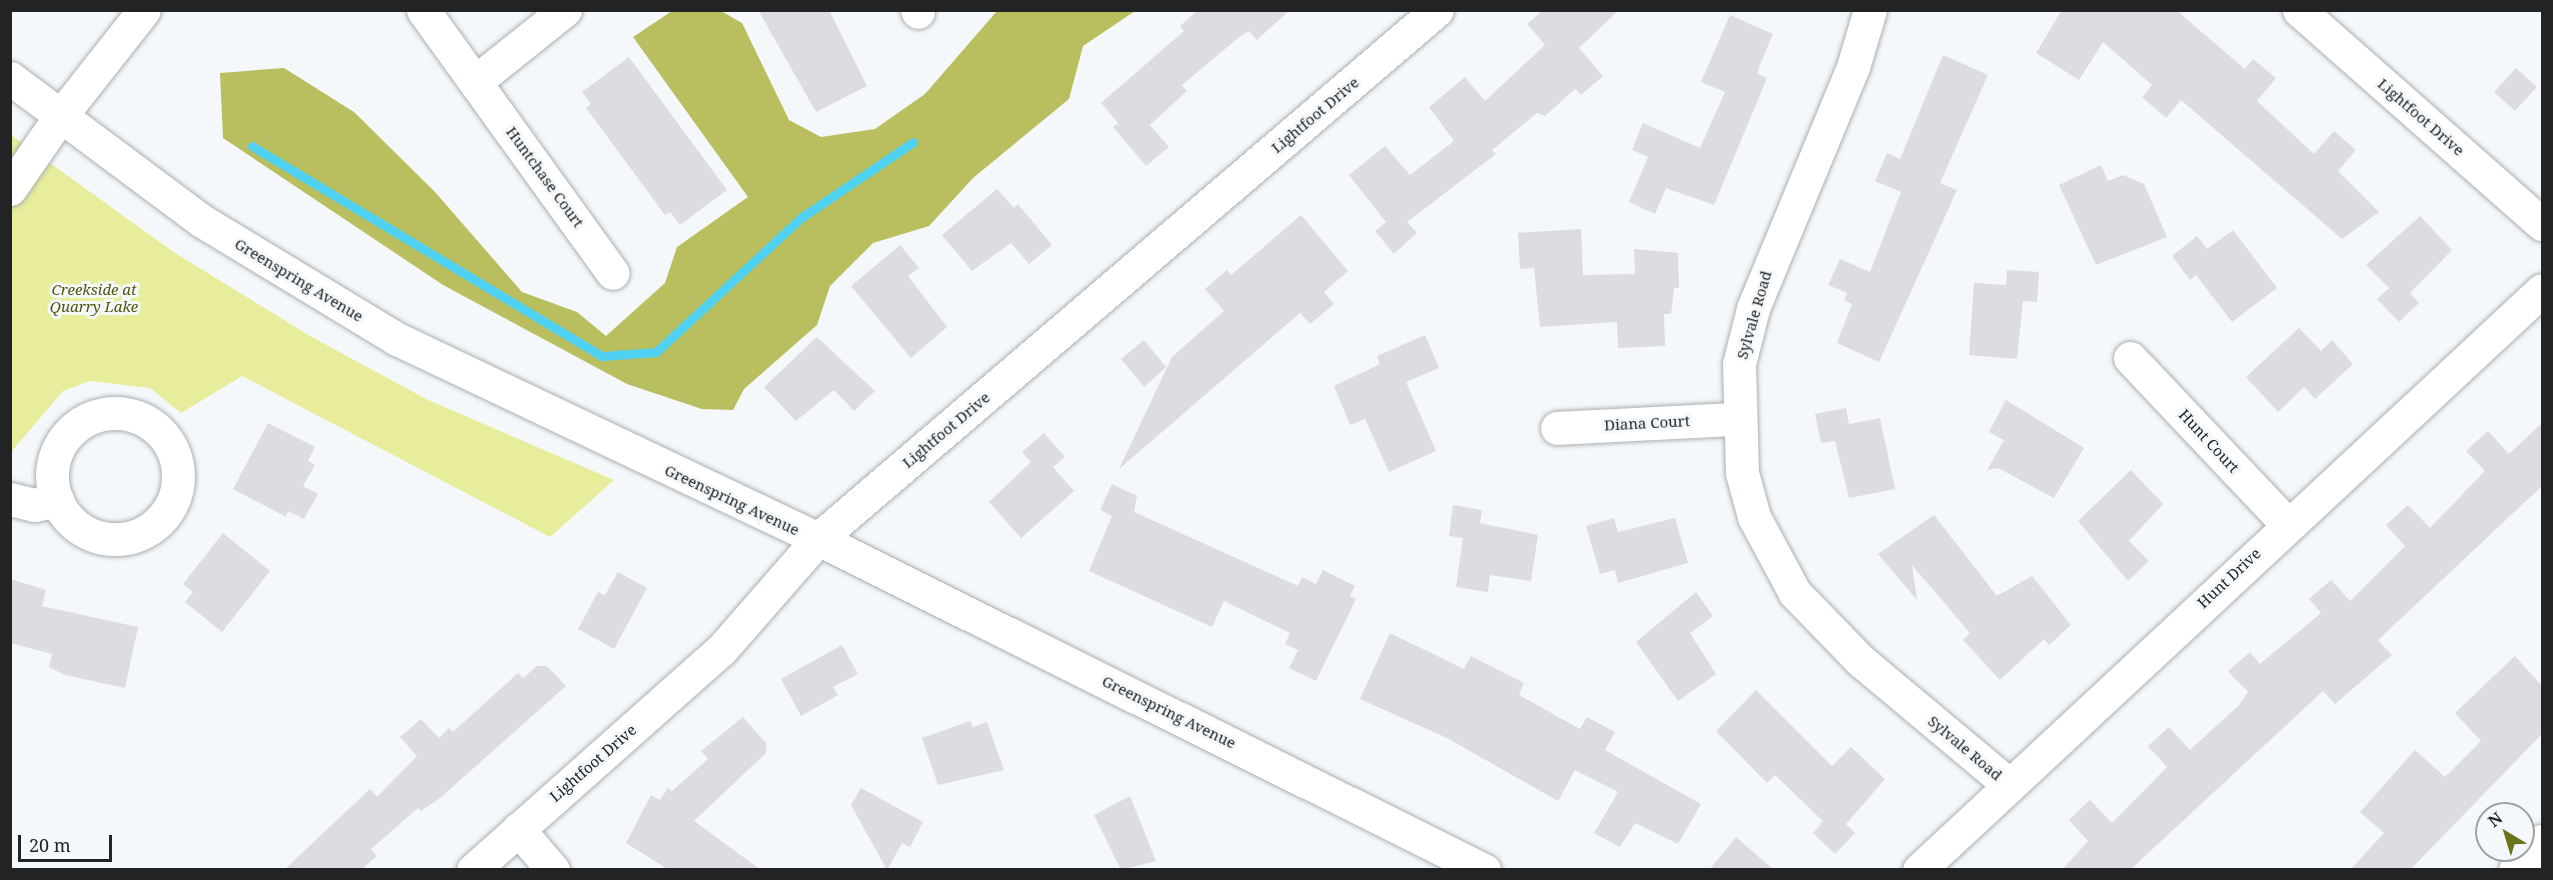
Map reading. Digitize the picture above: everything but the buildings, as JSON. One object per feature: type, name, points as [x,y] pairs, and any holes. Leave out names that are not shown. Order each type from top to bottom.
[{"type":"street","points":[[10,189],[59,118],[144,10]]},
{"type":"street","name":"Huntchase Court","points":[[423,10],[614,273]]},
{"type":"street","points":[[476,81],[565,10]]},
{"type":"street","name":"Lightfoot Drive","points":[[473,870],[722,649],[818,539],[1437,10]]},
{"type":"street","name":"Sylvale Road","points":[[1870,10],[1853,67],[1753,309],[1739,364],[1737,419],[1742,473],[1754,517],[1795,593],[1862,662],[2008,784]]},
{"type":"street","name":"Lightfoot Drive","points":[[2299,10],[2542,224]]},
{"type":"street","name":"Greenspring Avenue","points":[[10,78],[59,118],[202,221],[397,339],[818,539],[1484,870]]},
{"type":"street","name":"Hunt Drive","points":[[1918,870],[2287,524],[2542,290]]},
{"type":"street","name":"Hunt Court","points":[[2130,358],[2287,524]]},
{"type":"street","name":"Diana Court","points":[[1557,428],[1737,419]]},
{"type":"street","points":[[10,499],[34,505],[57,500]]},
{"type":"street","points":[[518,829],[553,870]]},
{"type":"street","points":[[2515,870],[2542,841]]},
{"type":"green space","points":[[672,11],[721,11],[742,23],[789,120],[821,137],[875,129],[925,94],[997,11],[1135,11],[1083,46],[1069,99],[973,178],[929,226],[873,243],[830,286],[817,325],[744,389],[733,410],[702,409],[627,384],[443,285],[223,138],[220,73],[284,68],[354,112],[435,192],[522,292],[577,312],[606,336],[665,283],[677,247],[748,197],[633,37]]},
{"type":"green space","name":"Creekside at Quarry Lake","points":[[11,135],[175,253],[310,336],[428,400],[614,480],[550,537],[242,376],[181,413],[150,388],[90,381],[63,391],[11,452]]},
{"type":"waterway","points":[[252,146],[602,356],[656,352],[802,217],[913,142]]}]
